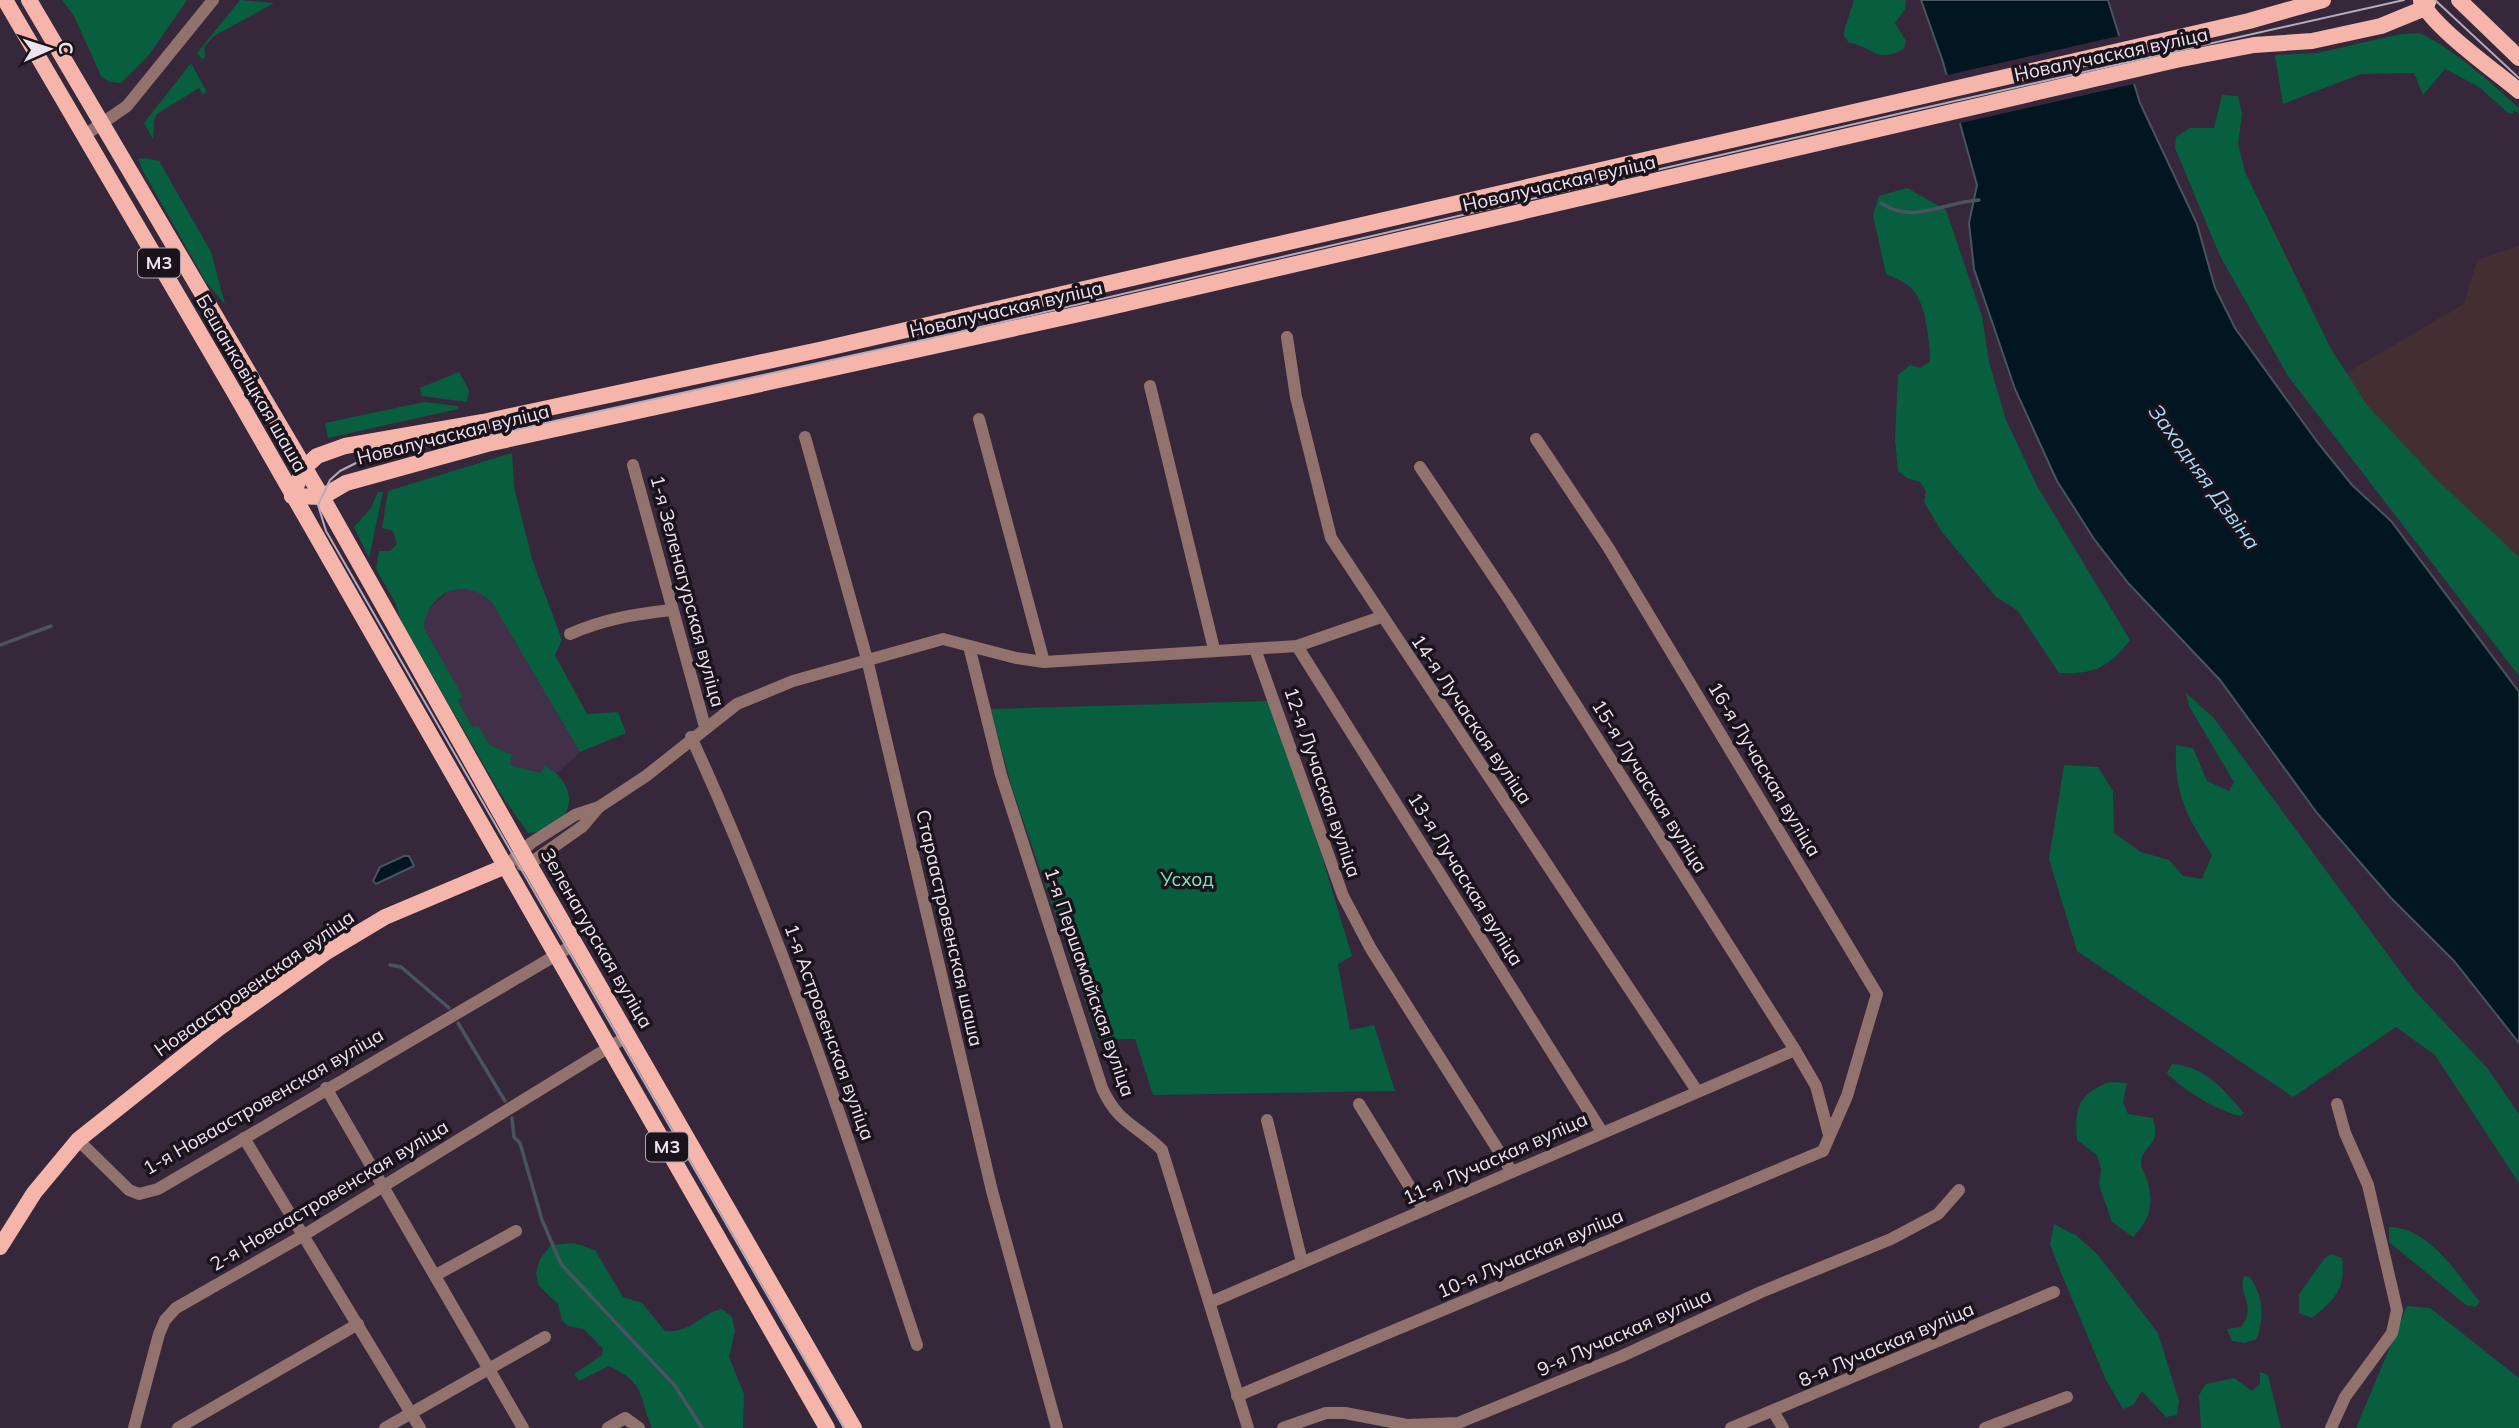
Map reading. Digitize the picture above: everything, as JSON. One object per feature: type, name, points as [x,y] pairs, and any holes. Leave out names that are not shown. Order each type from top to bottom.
[{"type":"main road","name":"Бешанковіцкая шаша","points":[[5,0],[292,496]]},
{"type":"main road","name":"Бешанковіцкая шаша","points":[[29,0],[304,468]]},
{"type":"main road","name":"Новалучаская вуліца","points":[[304,468],[317,456],[337,448],[483,422],[819,350],[1610,169],[2323,0]]},
{"type":"main road","points":[[2459,0],[2519,58]]},
{"type":"main road","name":"Новалучаская вуліца","points":[[292,496],[322,497],[346,483],[487,444],[789,380],[1616,192],[2176,60],[2254,45],[2325,38],[2381,26],[2425,3]]},
{"type":"main road","points":[[2425,3],[2519,91]]},
{"type":"main road","points":[[292,496],[304,468]]},
{"type":"main road","name":"Зеленагурская вуліца","points":[[304,468],[854,1428]]},
{"type":"main road","name":"М3","points":[[292,496],[827,1428]]},
{"type":"main road","name":"Новаастровенская вуліца","points":[[78,1140],[219,1028],[325,953],[385,917],[506,866]]},
{"type":"main road","points":[[0,1247],[34,1193],[78,1140]]},
{"type":"street","points":[[85,135],[127,106],[213,0]]},
{"type":"street","points":[[1610,169],[1616,192]]},
{"type":"street","name":"14-я Лучаская вуліца","points":[[1287,337],[1296,397],[1331,538],[1697,1091]]},
{"type":"street","points":[[1150,386],[1214,649]]},
{"type":"street","points":[[979,419],[1044,662]]},
{"type":"street","points":[[483,422],[487,444]]},
{"type":"street","name":"Стараастровенская шаша","points":[[805,437],[867,659],[992,1191],[1057,1428]]},
{"type":"street","name":"16-я Лучаская вуліца","points":[[1536,439],[1608,547],[1877,994],[1847,1096],[1829,1135]]},
{"type":"street","name":"1-я Зеленагурская вуліца","points":[[633,465],[705,727]]},
{"type":"street","name":"15-я Лучаская вуліца","points":[[1420,467],[1510,601],[1796,1051],[1816,1086],[1829,1135]]},
{"type":"street","points":[[570,634],[598,622],[629,614],[672,610]]},
{"type":"street","points":[[506,866],[583,826],[599,807],[646,776],[691,737],[737,704],[793,681],[867,659],[943,639],[1044,662],[1214,649],[1297,646],[1381,617]]},
{"type":"street","name":"1-я Першамайская вуліца","points":[[968,646],[1001,775],[1102,1088],[1121,1121],[1148,1136],[1162,1150],[1248,1428]]},
{"type":"street","name":"13-я Лучаская вуліца","points":[[1297,646],[1602,1132]]},
{"type":"street","name":"12-я Лучаская вуліца","points":[[1255,649],[1343,896],[1371,949],[1511,1172]]},
{"type":"street","name":"1-я Астровенская вуліца","points":[[691,737],[718,794],[822,1060],[917,1345]]},
{"type":"street","name":"1-я Новаастровенская вуліца","points":[[78,1140],[129,1190],[139,1194],[158,1189],[575,944]]},
{"type":"street","points":[[576,992],[597,981]]},
{"type":"street","name":"2-я Новаастровенская вуліца","points":[[134,1428],[165,1320],[176,1308],[304,1235],[629,1035]]},
{"type":"street","name":"11-я Лучаская вуліца","points":[[1211,1302],[1697,1091],[1796,1051]]},
{"type":"street","points":[[327,1088],[523,1428]]},
{"type":"street","points":[[1359,1104],[1424,1210]]},
{"type":"street","points":[[2331,1428],[2345,1397],[2392,1333],[2397,1310],[2368,1185],[2345,1133],[2337,1104]]},
{"type":"street","points":[[1267,1120],[1302,1262]]},
{"type":"street","name":"10-я Лучаская вуліца","points":[[1237,1396],[1823,1151],[1829,1135]]},
{"type":"street","points":[[244,1138],[419,1428]]},
{"type":"street","name":"9-я Лучаская вуліца","points":[[1283,1428],[1326,1413],[1345,1413],[1408,1425],[1459,1426],[1622,1356],[1761,1292],[1891,1239],[1938,1214],[1959,1190]]},
{"type":"street","points":[[436,1275],[516,1231]]},
{"type":"street","points":[[753,1296],[772,1284]]},
{"type":"street","name":"8-я Лучаская вуліца","points":[[1731,1428],[2054,1292]]},
{"type":"street","points":[[178,1428],[358,1324]]},
{"type":"street","points":[[385,1428],[489,1366],[545,1337]]},
{"type":"street","points":[[1985,1428],[2067,1397]]},
{"type":"street","points":[[1773,1411],[1783,1428]]},
{"type":"street","points":[[608,1428],[625,1418],[639,1428]]},
{"type":"shaded area","points":[[2519,246],[2519,558],[2433,478],[2367,407],[2343,375],[2464,304],[2477,260]]},
{"type":"shaded area","points":[[460,587],[474,589],[493,603],[580,752],[555,775],[543,766],[542,773],[509,765],[512,755],[490,745],[478,726],[473,728],[458,701],[462,698],[424,628],[425,616],[432,606],[448,592]]},
{"type":"green space","points":[[62,0],[187,0],[149,55],[121,83],[109,82],[101,76],[74,16]]},
{"type":"green space","points":[[240,0],[274,3],[214,36],[204,47],[205,57],[202,59],[197,53]]},
{"type":"green space","points":[[1854,0],[1906,0],[1905,9],[1895,23],[1906,41],[1904,49],[1881,55],[1849,43],[1843,34]]},
{"type":"green space","points":[[2419,33],[2471,67],[2519,108],[2519,113],[2513,110],[2513,114],[2508,113],[2479,87],[2445,69],[2423,95],[2414,73],[2361,74],[2283,104],[2275,55],[2317,53],[2401,34]]},
{"type":"green space","points":[[191,63],[207,92],[203,95],[199,88],[157,114],[153,139],[144,123]]},
{"type":"green space","points":[[2222,95],[2238,96],[2242,114],[2238,144],[2245,172],[2331,349],[2367,405],[2434,477],[2519,557],[2519,676],[2288,376],[2220,256],[2175,148],[2176,137],[2190,128],[2214,128]]},
{"type":"green space","points":[[138,159],[159,161],[211,252],[225,304],[206,282],[143,171]]},
{"type":"green space","points":[[1907,188],[1946,210],[1982,316],[1989,362],[2006,420],[2037,486],[2130,640],[2108,663],[2091,671],[2059,673],[2017,610],[1996,597],[1942,532],[1924,502],[1926,491],[1920,482],[1907,478],[1898,471],[1895,440],[1898,375],[1910,365],[1920,368],[1930,362],[1929,344],[1924,312],[1916,294],[1906,284],[1886,274],[1873,215],[1879,196]]},
{"type":"green space","points":[[459,372],[469,390],[467,402],[422,396],[420,388]]},
{"type":"green space","points":[[424,402],[458,406],[458,409],[328,438],[325,423]]},
{"type":"green space","points":[[512,453],[514,487],[533,562],[562,640],[555,655],[587,714],[618,712],[626,733],[580,752],[493,604],[472,590],[450,591],[440,596],[427,615],[424,628],[463,697],[458,701],[473,728],[478,726],[490,745],[512,755],[510,765],[541,773],[544,765],[557,774],[565,785],[569,796],[564,816],[543,830],[528,833],[500,793],[401,621],[395,602],[376,569],[379,551],[390,551],[397,544],[393,531],[382,528],[388,491]]},
{"type":"green space","points":[[378,492],[383,492],[369,558],[354,527],[371,508]]},
{"type":"green space","points":[[2186,693],[2213,717],[2414,990],[2488,1069],[2519,1114],[2519,1183],[2435,1055],[2396,1027],[2293,1097],[2077,951],[2049,859],[2064,765],[2098,767],[2113,791],[2114,833],[2141,852],[2169,860],[2183,876],[2202,879],[2212,855],[2183,803],[2177,777],[2176,745],[2193,748],[2207,781],[2229,791],[2234,782],[2189,706]]},
{"type":"green space","name":"Усход","points":[[1269,701],[1320,850],[1352,956],[1338,964],[1350,1030],[1374,1025],[1395,1091],[1153,1095],[1135,1039],[1098,1039],[1011,785],[991,709]]},
{"type":"green space","points":[[2172,1064],[2204,1074],[2221,1087],[2244,1113],[2240,1116],[2230,1113],[2192,1093],[2167,1073]]},
{"type":"green space","points":[[2110,1082],[2127,1083],[2123,1102],[2128,1114],[2153,1118],[2155,1127],[2154,1140],[2145,1151],[2141,1162],[2150,1191],[2149,1212],[2133,1237],[2112,1222],[2099,1185],[2101,1169],[2097,1155],[2077,1140],[2077,1119],[2081,1103],[2091,1091]]},
{"type":"green space","points":[[2054,1224],[2077,1236],[2098,1255],[2158,1333],[2179,1401],[2177,1415],[2166,1417],[2142,1391],[2133,1405],[2123,1409],[2106,1380],[2055,1258],[2050,1244]]},
{"type":"green space","points":[[2389,1227],[2404,1229],[2429,1244],[2441,1254],[2480,1302],[2475,1307],[2466,1305],[2389,1242]]},
{"type":"green space","points":[[574,1243],[595,1250],[623,1297],[642,1303],[665,1331],[682,1329],[722,1309],[732,1317],[735,1331],[729,1357],[744,1394],[743,1428],[652,1428],[639,1391],[621,1372],[609,1366],[579,1381],[574,1374],[602,1355],[603,1349],[584,1329],[568,1326],[562,1320],[558,1304],[539,1286],[536,1273],[540,1259],[551,1245]]},
{"type":"green space","points":[[2331,1254],[2342,1258],[2342,1278],[2337,1292],[2312,1318],[2299,1313],[2299,1294],[2325,1258]]},
{"type":"green space","points":[[2244,1276],[2250,1277],[2255,1285],[2262,1315],[2257,1339],[2245,1343],[2232,1341],[2227,1329],[2241,1327],[2246,1319],[2248,1306],[2243,1288]]},
{"type":"green space","points":[[2407,1306],[2430,1308],[2519,1378],[2519,1428],[2356,1428]]},
{"type":"green space","points":[[2260,1372],[2268,1375],[2281,1428],[2201,1428],[2199,1395],[2206,1384],[2234,1378],[2252,1391],[2260,1384]]},
{"type":"water","name":"Заходняя Дзвіна","points":[[1921,0],[2108,0],[2140,103],[2197,224],[2215,288],[2235,328],[2318,443],[2352,485],[2391,521],[2519,692],[2519,1043],[2454,961],[2391,898],[2317,813],[2220,680],[2129,584],[2094,539],[2057,481],[2015,389],[1974,269],[1969,223],[1977,185],[1943,62]]},
{"type":"water","points":[[409,856],[414,866],[376,884],[373,881],[380,867]]},
{"type":"pier","points":[[2123,35],[2138,83],[1956,124],[1943,76]]},
{"type":"waterway","points":[[1881,203],[1893,209],[1917,212],[1979,200]]},
{"type":"waterway","points":[[0,645],[51,626]]},
{"type":"waterway","points":[[390,965],[401,967],[449,1008]]},
{"type":"waterway","points":[[458,1023],[505,1101]]},
{"type":"waterway","points":[[512,1118],[514,1137],[520,1143],[542,1220],[561,1264],[675,1386],[702,1428]]},
{"type":"tram line","points":[[844,1428],[326,531],[318,505],[330,480],[340,471],[360,461],[392,452],[486,436],[950,334],[1915,110],[2404,0]]},
{"type":"tram line","points":[[2435,0],[2519,78]]}]
